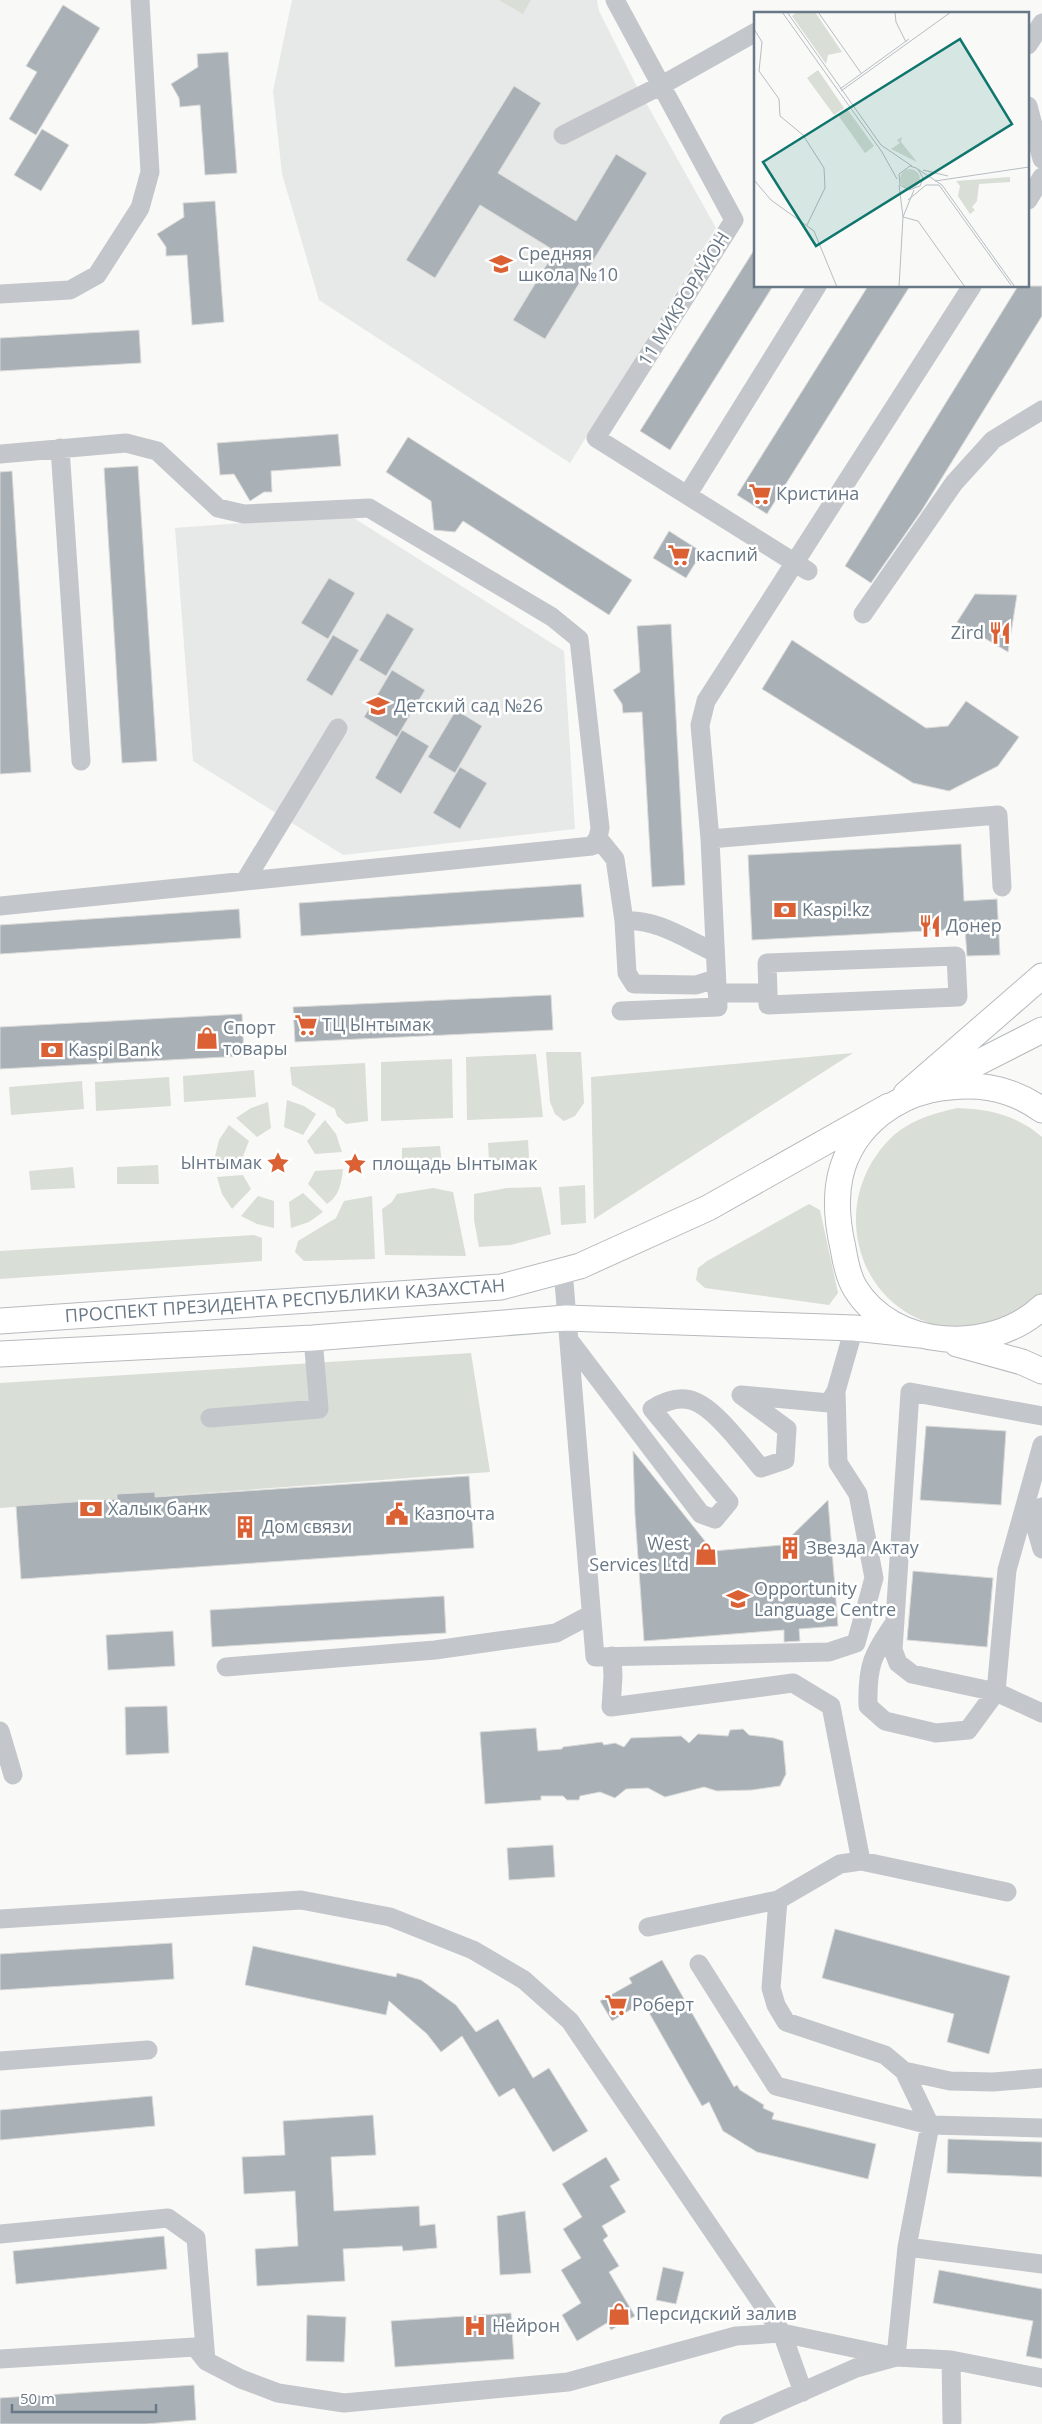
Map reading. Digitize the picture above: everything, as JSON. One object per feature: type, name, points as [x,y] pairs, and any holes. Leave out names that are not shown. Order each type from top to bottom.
[{"type":"main road","points":[[1042,976],[867,1125],[852,1144],[841,1169],[836,1197],[837,1223],[854,1287],[871,1306],[894,1323],[926,1336],[1022,1362],[1042,1371]]},
{"type":"main road","points":[[892,1105],[923,1092],[1042,1030]]},
{"type":"main road","points":[[923,1092],[962,1085],[985,1086],[1030,1102],[1042,1110]]},
{"type":"main road","name":"ПРОСПЕКТ ПРЕЗИДЕНТА РЕСПУБЛИКИ КАЗАХСТАН","points":[[0,1321],[500,1287],[580,1266],[708,1208],[892,1105]]},
{"type":"main road","points":[[0,1354],[313,1338],[568,1329],[854,1328],[961,1340],[989,1336],[1015,1326],[1042,1307]]},
{"type":"street","points":[[0,294],[70,290],[97,275],[140,208],[150,172],[140,0]]},
{"type":"street","name":"11 МИКРОРАЙОН","points":[[615,0],[734,220],[596,438],[688,494]]},
{"type":"street","points":[[1030,42],[1042,23]]},
{"type":"street","points":[[563,135],[662,85],[754,33]]},
{"type":"street","points":[[1030,114],[1042,159]]},
{"type":"street","points":[[1030,197],[1042,177]]},
{"type":"street","points":[[801,567],[688,494],[816,288]]},
{"type":"street","points":[[620,1011],[718,1007],[710,838],[700,725],[706,701],[801,567],[971,288]]},
{"type":"street","points":[[864,614],[954,483],[993,440],[1042,410]]},
{"type":"street","points":[[0,454],[126,443],[157,451],[218,508],[244,514],[369,508],[552,617],[579,639],[600,828],[598,838],[592,846],[0,906]]},
{"type":"street","points":[[60,448],[82,761]]},
{"type":"street","points":[[245,881],[338,728]]},
{"type":"street","points":[[710,838],[998,815],[1002,887]]},
{"type":"street","points":[[598,838],[615,859],[624,921],[627,973],[634,984],[696,984],[768,993]]},
{"type":"street","points":[[624,921],[639,920],[668,930],[714,952]]},
{"type":"street","points":[[956,956],[958,997],[768,1005],[768,993],[766,964],[956,956]]},
{"type":"street","points":[[564,1270],[590,1615],[595,1657],[829,1652],[856,1642],[874,1578],[867,1533],[858,1494],[838,1463],[836,1391]]},
{"type":"street","points":[[568,1329],[701,1514],[715,1519],[729,1502],[652,1409],[667,1400],[695,1401],[712,1412],[761,1468],[786,1460],[787,1429],[741,1395],[829,1403],[836,1391],[854,1328]]},
{"type":"street","points":[[210,1418],[319,1409],[313,1338]]},
{"type":"street","points":[[1042,1416],[910,1392],[897,1619],[893,1650],[898,1663],[912,1674],[996,1692],[1042,1713]]},
{"type":"street","points":[[897,1619],[875,1652],[868,1677],[868,1706],[885,1721],[936,1733],[968,1730],[996,1692],[1007,1570],[1042,1445]]},
{"type":"street","points":[[1042,1507],[1034,1518],[1042,1549]]},
{"type":"street","points":[[226,1667],[435,1650],[556,1633],[590,1615]]},
{"type":"street","points":[[612,1656],[613,1677],[610,1707],[793,1683],[831,1706],[860,1861]]},
{"type":"street","points":[[0,1731],[13,1775]]},
{"type":"street","points":[[648,1927],[778,1900],[840,1864],[860,1861],[1007,1892]]},
{"type":"street","points":[[0,1919],[301,1900],[390,1917],[473,1950],[524,1980],[570,2021],[782,2333],[803,2392]]},
{"type":"street","points":[[778,1900],[770,1988],[776,2005],[786,2022],[885,2056],[904,2071],[930,2125],[907,2247],[896,2357]]},
{"type":"street","points":[[699,1964],[776,2086],[930,2125],[1042,2128]]},
{"type":"street","points":[[0,2061],[148,2050]]},
{"type":"street","points":[[904,2071],[950,2081],[992,2082],[1042,2078]]},
{"type":"street","points":[[0,2234],[168,2218],[196,2238],[206,2361]]},
{"type":"street","points":[[907,2247],[1042,2264]]},
{"type":"street","points":[[0,2359],[194,2348],[206,2361],[241,2380],[278,2392],[344,2403],[568,2382],[736,2336],[782,2333],[896,2357],[951,2360],[1042,2378]]},
{"type":"street","points":[[729,2424],[856,2368],[896,2357]]},
{"type":"street","points":[[951,2360],[952,2421]]},
{"type":"shaded area","name":"Средняя школа №10","points":[[292,0],[597,0],[599,11],[635,83],[716,228],[570,463],[319,300],[282,174],[273,91]]},
{"type":"shaded area","points":[[499,0],[531,0],[523,14]]},
{"type":"shaded area","name":"Детский сад №26","points":[[349,515],[564,651],[575,829],[343,855],[193,761],[175,528]]},
{"type":"shaded area","points":[[546,1052],[581,1052],[584,1103],[575,1116],[564,1121],[555,1114],[550,1102]]},
{"type":"shaded area","points":[[853,1053],[594,1219],[591,1077]]},
{"type":"shaded area","points":[[536,1054],[543,1117],[467,1120],[466,1057]]},
{"type":"shaded area","points":[[452,1059],[453,1118],[381,1121],[381,1062]]},
{"type":"shaded area","points":[[365,1063],[368,1121],[346,1124],[337,1116],[335,1109],[292,1085],[290,1067]]},
{"type":"shaded area","points":[[254,1070],[256,1097],[184,1102],[183,1076]]},
{"type":"shaded area","points":[[169,1077],[171,1106],[96,1111],[95,1082]]},
{"type":"shaded area","points":[[82,1081],[84,1109],[11,1115],[9,1087]]},
{"type":"shaded area","points":[[287,1100],[304,1106],[316,1114],[303,1135],[284,1127]]},
{"type":"shaded area","points":[[268,1102],[271,1128],[257,1137],[236,1118],[251,1108]]},
{"type":"shaded area","points":[[957,1108],[980,1110],[1013,1118],[1042,1137],[1042,1302],[996,1324],[972,1332],[946,1327],[916,1317],[891,1301],[873,1279],[861,1253],[856,1225],[859,1196],[869,1168],[887,1142],[910,1124]]},
{"type":"shaded area","points":[[325,1120],[336,1134],[342,1152],[315,1154],[307,1141]]},
{"type":"shaded area","points":[[229,1125],[249,1141],[242,1159],[214,1161],[219,1140]]},
{"type":"shaded area","points":[[528,1140],[529,1158],[489,1161],[488,1143]]},
{"type":"shaded area","points":[[440,1146],[442,1165],[402,1169],[402,1148]]},
{"type":"shaded area","points":[[158,1165],[159,1184],[117,1184],[117,1167]]},
{"type":"shaded area","points":[[73,1167],[75,1188],[31,1190],[29,1171]]},
{"type":"shaded area","points":[[343,1169],[337,1193],[327,1204],[308,1184],[315,1171]]},
{"type":"shaded area","points":[[243,1175],[251,1189],[232,1209],[222,1194],[217,1177]]},
{"type":"shaded area","points":[[585,1185],[586,1223],[561,1225],[559,1187]]},
{"type":"shaded area","points":[[541,1187],[551,1234],[511,1245],[479,1247],[474,1220],[474,1194],[507,1188]]},
{"type":"shaded area","points":[[433,1188],[453,1192],[466,1256],[385,1255],[382,1209],[392,1202],[397,1194]]},
{"type":"shaded area","points":[[303,1193],[323,1212],[309,1222],[291,1228],[289,1202]]},
{"type":"shaded area","points":[[258,1196],[274,1201],[274,1228],[257,1224],[241,1216]]},
{"type":"shaded area","points":[[372,1196],[375,1259],[304,1261],[295,1252],[298,1241],[336,1218],[344,1201]]},
{"type":"shaded area","points":[[809,1204],[820,1210],[838,1293],[829,1305],[705,1288],[696,1280],[698,1268],[707,1261]]},
{"type":"shaded area","points":[[254,1235],[262,1238],[262,1261],[0,1279],[0,1251]]},
{"type":"shaded area","points":[[471,1353],[490,1472],[0,1508],[0,1383]]},
{"type":"building","points":[[63,5],[100,28],[36,135],[9,119],[37,72],[26,66]]},
{"type":"building","points":[[228,52],[237,173],[205,175],[200,105],[180,107],[179,98],[171,84],[198,67],[197,54]]},
{"type":"building","points":[[514,86],[541,103],[498,173],[576,221],[616,154],[647,173],[545,339],[513,320],[555,251],[480,205],[435,278],[406,260]]},
{"type":"building","points":[[42,129],[69,145],[41,191],[14,175]]},
{"type":"building","points":[[215,201],[224,322],[192,325],[187,255],[166,256],[166,247],[157,234],[184,217],[183,203]]},
{"type":"building","points":[[754,250],[754,288],[772,288],[670,450],[640,431]]},
{"type":"building","points":[[1042,286],[1042,316],[922,510],[871,583],[845,566],[1017,288]]},
{"type":"building","points":[[867,288],[909,288],[767,514],[737,495]]},
{"type":"building","points":[[139,330],[141,363],[0,371],[0,338]]},
{"type":"building","points":[[338,434],[341,466],[271,471],[272,492],[264,492],[250,501],[234,474],[220,475],[217,443]]},
{"type":"building","points":[[408,437],[632,580],[609,615],[463,521],[455,532],[434,530],[431,501],[386,472]]},
{"type":"building","points":[[138,466],[157,761],[122,763],[104,468]]},
{"type":"building","points":[[12,471],[31,772],[0,774],[0,472]]},
{"type":"building","points":[[669,531],[702,552],[686,578],[653,558]]},
{"type":"building","points":[[329,578],[355,593],[328,639],[301,623]]},
{"type":"building","points":[[975,594],[1017,595],[1008,652],[957,622]]},
{"type":"building","points":[[387,613],[414,629],[386,676],[359,660]]},
{"type":"building","points":[[671,624],[685,885],[652,887],[642,712],[623,713],[622,704],[613,690],[640,672],[637,626]]},
{"type":"building","points":[[333,635],[359,650],[332,696],[306,680]]},
{"type":"building","points":[[792,640],[926,728],[948,726],[966,701],[1019,737],[998,766],[949,791],[913,783],[762,689]]},
{"type":"building","points":[[392,670],[425,690],[397,737],[364,717]]},
{"type":"building","points":[[456,710],[482,726],[455,773],[428,757]]},
{"type":"building","points":[[402,730],[429,746],[401,794],[375,778]]},
{"type":"building","points":[[460,767],[487,783],[460,829],[433,813]]},
{"type":"building","points":[[961,844],[964,901],[997,899],[1000,955],[967,956],[965,929],[752,940],[748,855]]},
{"type":"building","points":[[581,884],[584,917],[301,936],[299,903]]},
{"type":"building","points":[[239,909],[241,938],[0,954],[0,925]]},
{"type":"building","points":[[551,995],[553,1030],[295,1042],[293,1007]]},
{"type":"building","points":[[242,1014],[244,1056],[0,1069],[0,1027]]},
{"type":"building","points":[[926,1426],[1006,1431],[1001,1505],[920,1500]]},
{"type":"building","name":"Звезда Актау","points":[[633,1451],[713,1551],[782,1545],[828,1500],[838,1626],[799,1629],[800,1641],[784,1642],[784,1630],[644,1641],[635,1515]]},
{"type":"building","name":"Дом связи","points":[[469,1476],[474,1548],[21,1579],[16,1506],[117,1499],[117,1494],[155,1492],[155,1497]]},
{"type":"building","points":[[913,1571],[993,1578],[987,1647],[907,1640]]},
{"type":"building","points":[[444,1596],[446,1633],[212,1647],[210,1610]]},
{"type":"building","points":[[173,1631],[175,1666],[108,1670],[106,1635]]},
{"type":"building","points":[[167,1706],[169,1753],[126,1755],[125,1707]]},
{"type":"building","points":[[536,1728],[538,1751],[602,1742],[604,1745],[615,1743],[624,1747],[631,1738],[681,1736],[689,1743],[698,1734],[728,1736],[730,1730],[743,1729],[749,1735],[783,1741],[786,1774],[780,1786],[752,1790],[717,1791],[704,1787],[665,1797],[648,1788],[626,1789],[615,1798],[600,1792],[580,1796],[579,1800],[567,1800],[563,1796],[541,1796],[541,1800],[485,1804],[480,1732]]},
{"type":"building","points":[[553,1845],[555,1877],[509,1880],[507,1848]]},
{"type":"building","points":[[835,1929],[1010,1976],[989,2054],[947,2042],[954,2014],[822,1978]]},
{"type":"building","points":[[172,1943],[174,1979],[0,1990],[0,1954]]},
{"type":"building","points":[[253,1946],[396,1977],[397,1973],[421,1980],[456,2005],[476,2032],[498,2019],[533,2078],[549,2068],[588,2131],[553,2152],[514,2088],[499,2097],[462,2036],[441,2052],[427,2034],[389,2001],[386,2015],[245,1985]]},
{"type":"building","points":[[662,1960],[734,2087],[737,2085],[740,2090],[764,2105],[763,2108],[774,2113],[772,2119],[876,2144],[868,2179],[757,2152],[723,2131],[709,2102],[702,2106],[643,2002],[612,2021],[600,2001],[632,1983],[629,1978]]},
{"type":"building","points":[[152,2096],[155,2126],[0,2140],[0,2110]]},
{"type":"building","points":[[373,2115],[376,2155],[331,2157],[334,2211],[419,2206],[420,2226],[435,2224],[437,2248],[403,2251],[402,2246],[343,2249],[345,2281],[257,2286],[255,2249],[298,2246],[295,2191],[244,2194],[242,2157],[285,2155],[283,2121]]},
{"type":"building","points":[[948,2139],[1042,2142],[1042,2177],[947,2173]]},
{"type":"building","points":[[606,2157],[620,2180],[610,2186],[626,2212],[602,2226],[608,2236],[603,2240],[619,2266],[609,2272],[635,2316],[611,2330],[607,2323],[577,2341],[562,2315],[581,2303],[561,2270],[581,2258],[563,2229],[582,2217],[562,2184]]},
{"type":"building","points":[[525,2211],[531,2273],[500,2275],[497,2216]]},
{"type":"building","points":[[164,2236],[167,2269],[16,2284],[13,2251]]},
{"type":"building","points":[[663,2267],[684,2272],[676,2304],[656,2300]]},
{"type":"building","points":[[939,2270],[1042,2289],[1042,2359],[1026,2356],[1033,2321],[933,2303]]},
{"type":"building","points":[[511,2313],[514,2359],[395,2367],[391,2321]]},
{"type":"building","points":[[307,2315],[346,2317],[344,2362],[306,2361]]},
{"type":"building","points":[[194,2385],[196,2420],[146,2424],[0,2424],[0,2398]]},
{"type":"place","name":"Средняя школа №10","points":[[501,264]]},
{"type":"place","name":"Кристина","points":[[760,494]]},
{"type":"place","name":"каспий","points":[[679,555]]},
{"type":"place","name":"Zird","points":[[1000,633]]},
{"type":"place","name":"Детский сад №26","points":[[378,706]]},
{"type":"place","name":"Kaspi.kz","points":[[785,910]]},
{"type":"place","name":"Донер","points":[[930,926]]},
{"type":"place","name":"ТЦ Ынтымак","points":[[306,1025]]},
{"type":"place","name":"Спорт товары","points":[[207,1038]]},
{"type":"place","name":"Kaspi Bank","points":[[52,1050]]},
{"type":"place","name":"Ынтымак","points":[[278,1163]]},
{"type":"place","name":"площадь Ынтымак","points":[[355,1164]]},
{"type":"place","name":"Халык банк","points":[[91,1509]]},
{"type":"place","name":"Казпочта","points":[[397,1514]]},
{"type":"place","name":"Дом связи","points":[[245,1527]]},
{"type":"place","name":"Звезда Актау","points":[[790,1548]]},
{"type":"place","name":"West Services Ltd","points":[[706,1554]]},
{"type":"place","name":"Opportunity Language Centre","points":[[738,1599]]},
{"type":"place","name":"Роберт","points":[[616,2005]]},
{"type":"place","name":"Персидский залив","points":[[619,2314]]},
{"type":"place","name":"Нейрон","points":[[475,2326]]}]
